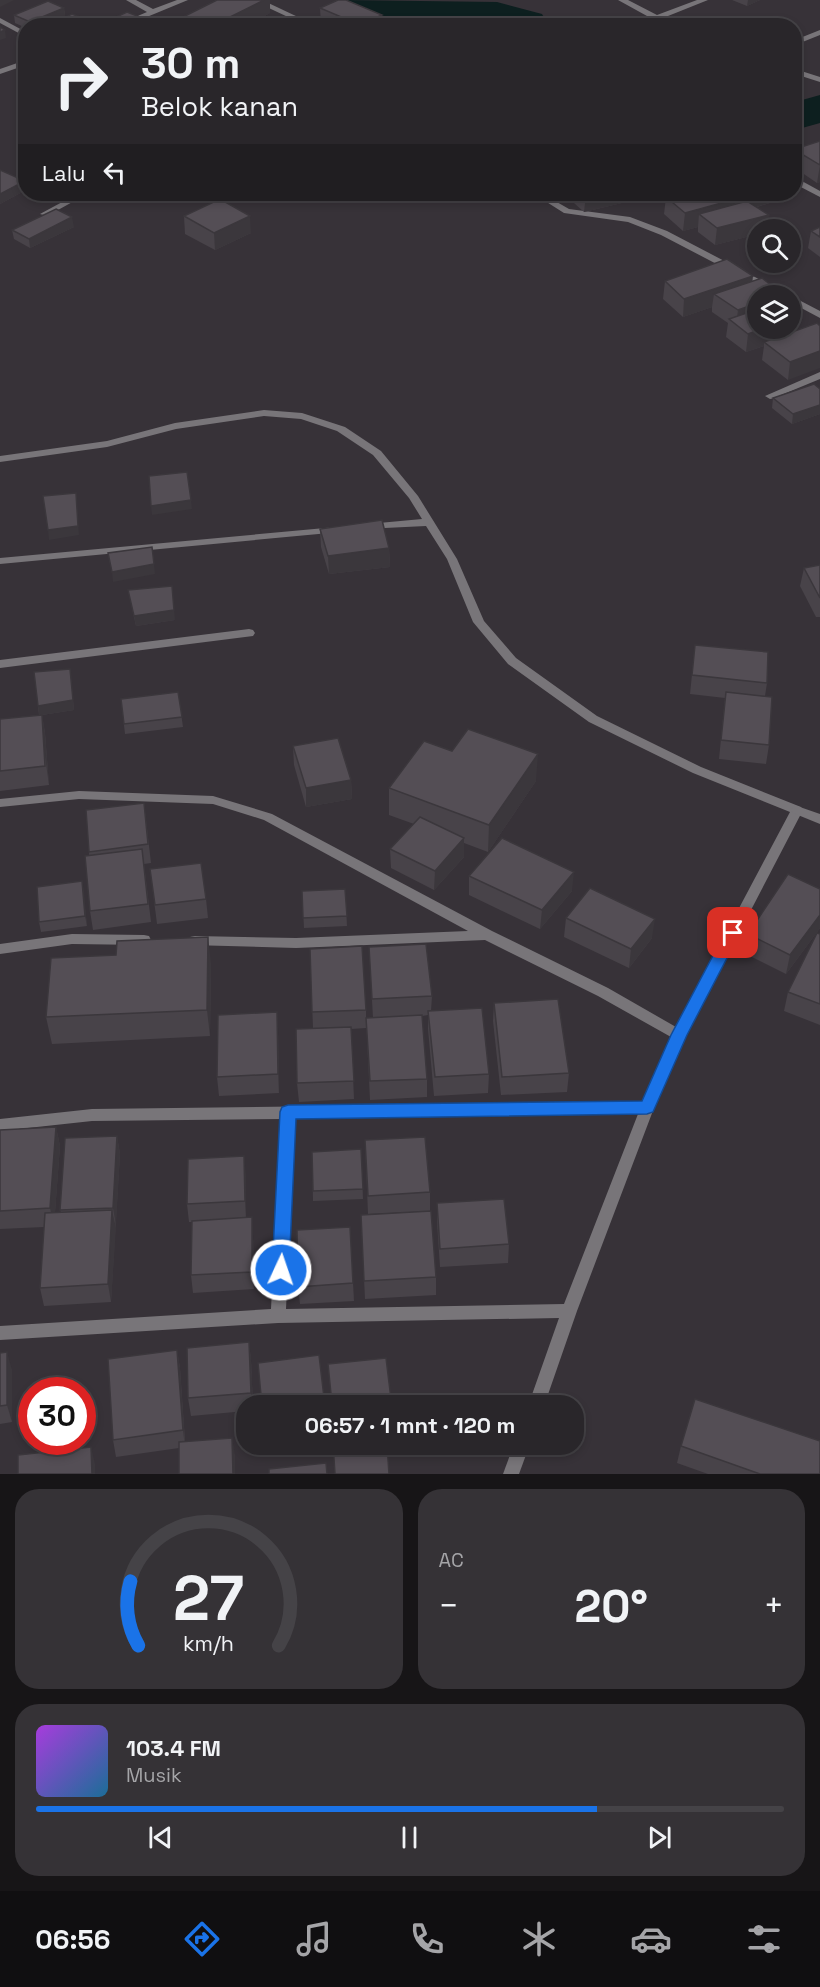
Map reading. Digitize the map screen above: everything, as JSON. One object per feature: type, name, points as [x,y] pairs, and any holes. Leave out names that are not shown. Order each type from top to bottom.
[{"type":"street","points":[[130,0],[153,12]]},
{"type":"street","points":[[138,18],[184,0]]},
{"type":"street","points":[[256,0],[296,18]]},
{"type":"street","points":[[622,0],[655,17]]},
{"type":"street","points":[[652,18],[704,0]]},
{"type":"street","points":[[0,20],[18,30]]},
{"type":"street","points":[[802,40],[820,32]]},
{"type":"street","points":[[0,72],[18,65]]},
{"type":"street","points":[[802,74],[820,80]]},
{"type":"street","points":[[802,185],[820,194]]},
{"type":"street","points":[[44,214],[69,201]]},
{"type":"street","points":[[550,201],[567,211],[630,220],[664,233],[765,285]]},
{"type":"street","points":[[801,304],[820,315]]},
{"type":"street","points":[[770,396],[820,375]]},
{"type":"street","points":[[0,459],[107,444],[220,418],[264,412],[302,416],[341,429],[377,453],[413,496],[452,558],[478,622],[512,661],[593,719],[697,770],[820,819]]},
{"type":"street","points":[[0,561],[429,522]]},
{"type":"street","points":[[0,663],[249,633]]},
{"type":"street","points":[[0,803],[79,795],[213,800],[268,817],[487,935],[603,992],[679,1035]]},
{"type":"street","points":[[540,1395],[569,1311],[647,1108],[679,1035],[797,810]]},
{"type":"street","points":[[178,941],[296,943],[487,935]]},
{"type":"street","points":[[0,949],[72,939],[154,941]]},
{"type":"street","points":[[0,1125],[92,1114],[647,1108]]},
{"type":"street","points":[[278,1316],[288,1112]]},
{"type":"street","points":[[0,1333],[278,1316],[569,1311]]},
{"type":"street","points":[[512,1474],[518,1455]]},
{"type":"building","points":[[217,0],[264,0],[228,18],[181,18]]},
{"type":"building","points":[[338,0],[346,0],[382,15],[375,18],[344,18],[320,8]]},
{"type":"building","points":[[48,1],[64,8],[40,18],[21,18],[14,15]]},
{"type":"building","points":[[127,12],[142,18],[114,18]]},
{"type":"building","points":[[72,14],[82,18],[63,18]]},
{"type":"building","points":[[820,141],[820,165],[802,154],[802,147]]},
{"type":"building","points":[[0,170],[18,178],[18,185],[0,194]]},
{"type":"building","points":[[216,201],[224,201],[250,216],[214,233],[184,216]]},
{"type":"building","points":[[671,201],[729,201],[685,213]]},
{"type":"building","points":[[747,201],[769,215],[717,228],[699,214]]},
{"type":"building","points":[[56,209],[72,217],[29,239],[12,230]]},
{"type":"building","points":[[820,227],[820,237],[811,231]]},
{"type":"building","points":[[727,259],[753,276],[684,299],[665,281]]},
{"type":"building","points":[[762,278],[771,285],[747,285],[747,307],[738,310],[714,294]]},
{"type":"building","points":[[747,313],[747,333],[729,319]]},
{"type":"building","points":[[817,323],[820,326],[820,351],[790,362],[764,342],[772,339],[801,339],[801,329]]},
{"type":"building","points":[[814,384],[820,389],[820,405],[793,414],[773,398]]},
{"type":"building","points":[[187,472],[191,500],[151,506],[149,476]]},
{"type":"building","points":[[76,493],[78,526],[48,530],[43,496]]},
{"type":"building","points":[[382,520],[389,548],[328,556],[320,529]]},
{"type":"building","points":[[152,547],[154,564],[112,572],[108,553]]},
{"type":"building","points":[[820,565],[820,598],[804,568]]},
{"type":"building","points":[[172,586],[174,610],[134,616],[128,590]]},
{"type":"building","points":[[695,645],[768,652],[767,683],[692,675]]},
{"type":"building","points":[[70,669],[73,700],[38,706],[34,672]]},
{"type":"building","points":[[178,692],[182,717],[124,724],[121,699]]},
{"type":"building","points":[[726,692],[772,697],[769,745],[721,740]]},
{"type":"building","points":[[42,715],[45,766],[0,771],[0,719]]},
{"type":"building","points":[[468,729],[538,754],[489,825],[389,788],[424,741],[452,751]]},
{"type":"building","points":[[338,738],[351,780],[306,788],[293,746]]},
{"type":"building","points":[[144,803],[148,844],[89,852],[86,810]]},
{"type":"building","points":[[420,817],[464,838],[435,871],[390,849]]},
{"type":"building","points":[[502,838],[574,872],[542,910],[469,876]]},
{"type":"building","points":[[142,849],[148,904],[90,911],[85,856]]},
{"type":"building","points":[[201,863],[206,899],[155,905],[150,869]]},
{"type":"building","points":[[788,874],[820,889],[820,915],[790,955],[748,934]]},
{"type":"building","points":[[82,881],[85,916],[39,922],[37,887]]},
{"type":"building","points":[[590,888],[655,919],[631,949],[566,918]]},
{"type":"building","points":[[345,889],[347,916],[303,918],[302,891]]},
{"type":"building","points":[[817,933],[820,934],[820,1004],[788,992]]},
{"type":"building","points":[[208,937],[207,1010],[46,1017],[51,958],[116,955],[117,941]]},
{"type":"building","points":[[426,944],[432,996],[372,999],[369,947]]},
{"type":"building","points":[[362,946],[366,1010],[312,1012],[310,949]]},
{"type":"building","points":[[558,999],[569,1073],[502,1077],[494,1003]]},
{"type":"building","points":[[482,1008],[489,1074],[435,1077],[428,1011]]},
{"type":"building","points":[[277,1012],[278,1074],[217,1077],[218,1015]]},
{"type":"building","points":[[422,1015],[427,1079],[370,1081],[366,1018]]},
{"type":"building","points":[[351,1027],[354,1081],[297,1083],[296,1029]]},
{"type":"building","points":[[56,1127],[50,1208],[0,1211],[0,1130]]},
{"type":"building","points":[[117,1136],[113,1208],[60,1210],[65,1138]]},
{"type":"building","points":[[425,1137],[430,1192],[368,1196],[365,1140]]},
{"type":"building","points":[[361,1149],[363,1189],[313,1191],[312,1152]]},
{"type":"building","points":[[244,1156],[245,1201],[187,1204],[188,1159]]},
{"type":"building","points":[[504,1199],[509,1244],[440,1249],[437,1203]]},
{"type":"building","points":[[112,1210],[108,1284],[40,1288],[45,1213]]},
{"type":"building","points":[[431,1211],[436,1277],[364,1281],[361,1215]]},
{"type":"building","points":[[252,1217],[252,1272],[191,1275],[192,1221]]},
{"type":"building","points":[[350,1227],[353,1283],[298,1287],[297,1230]]},
{"type":"building","points":[[249,1342],[251,1393],[188,1398],[187,1348]]},
{"type":"building","points":[[177,1350],[183,1430],[113,1440],[108,1359]]},
{"type":"building","points":[[7,1352],[7,1405],[0,1406],[0,1353]]},
{"type":"building","points":[[319,1355],[324,1395],[261,1395],[258,1363]]},
{"type":"building","points":[[386,1358],[391,1395],[331,1395],[328,1364]]},
{"type":"building","points":[[695,1399],[820,1441],[820,1474],[760,1474],[681,1446]]},
{"type":"building","points":[[232,1438],[233,1474],[179,1474],[179,1442]]},
{"type":"building","points":[[18,1455],[91,1455],[92,1474],[18,1474]]},
{"type":"building","points":[[334,1455],[388,1455],[389,1474],[335,1474]]},
{"type":"building","points":[[326,1463],[327,1474],[269,1474],[269,1469]]},
{"type":"waterway","points":[[364,0],[398,10],[427,15],[497,15],[508,18]]},
{"type":"waterway","points":[[802,114],[820,109]]},
{"type":"route","points":[[281,1270],[288,1112],[647,1108],[679,1035],[733,933]]}]
